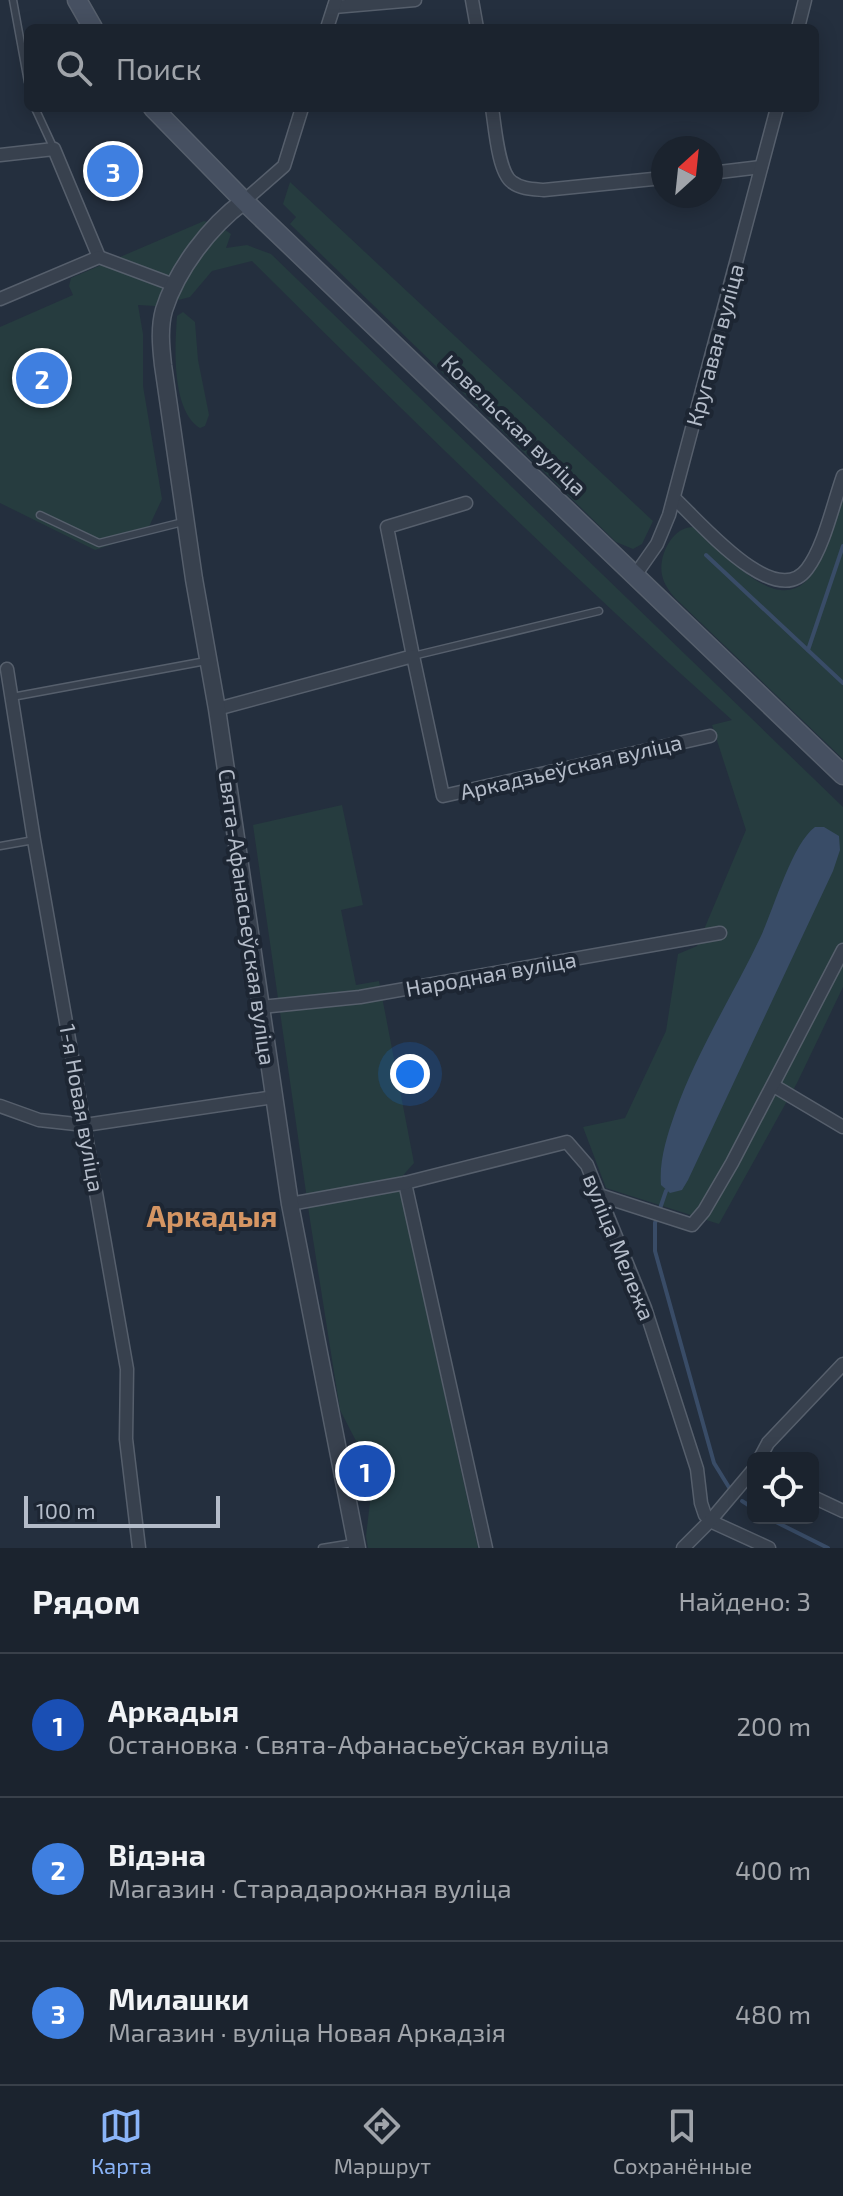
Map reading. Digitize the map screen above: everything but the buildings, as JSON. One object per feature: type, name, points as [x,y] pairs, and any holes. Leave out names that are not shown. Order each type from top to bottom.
[{"type":"main road","points":[[77,0],[91,24]]},
{"type":"main road","name":"Ковельская вуліца","points":[[157,112],[244,201],[843,775]]},
{"type":"street","points":[[328,24],[334,2],[415,0]]},
{"type":"street","points":[[472,0],[476,24]]},
{"type":"street","points":[[799,24],[805,0]]},
{"type":"street","points":[[244,201],[284,166],[301,112]]},
{"type":"street","points":[[493,112],[504,175],[513,184],[544,190],[651,179]]},
{"type":"street","name":"Кругавая вуліца","points":[[636,574],[657,544],[674,498],[776,112]]},
{"type":"street","points":[[0,155],[54,149],[99,257]]},
{"type":"street","points":[[723,172],[761,167]]},
{"type":"street","name":"Свята-Афанасьеўская вуліца","points":[[244,201],[222,217],[174,285],[164,311],[160,334],[290,1204],[357,1545]]},
{"type":"street","points":[[0,299],[99,257],[174,285]]},
{"type":"street","points":[[674,498],[756,572],[779,582],[790,582],[799,578],[812,562],[843,476]]},
{"type":"street","points":[[217,709],[413,656],[387,527],[466,503]]},
{"type":"street","name":"Аркадзьеўская вуліца","points":[[413,656],[443,796],[710,736]]},
{"type":"street","name":"1-я Новая вуліца","points":[[7,669],[127,1369],[126,1439],[139,1548]]},
{"type":"street","name":"Народная вуліца","points":[[261,1007],[360,997],[720,933]]},
{"type":"street","points":[[599,1195],[692,1225],[704,1211],[774,1086],[843,950]]},
{"type":"street","points":[[774,1086],[843,1127]]},
{"type":"street","points":[[0,1106],[39,1120],[85,1125],[274,1097]]},
{"type":"street","name":"вуліца Мележа","points":[[290,1204],[405,1183],[567,1142],[587,1165],[645,1308],[697,1469],[701,1503],[710,1521]]},
{"type":"street","points":[[405,1183],[486,1548]]},
{"type":"street","points":[[763,1452],[768,1443],[843,1364]]},
{"type":"street","points":[[683,1548],[747,1477]]},
{"type":"street","points":[[819,1500],[843,1511]]},
{"type":"street","points":[[710,1521],[769,1548]]},
{"type":"lane","points":[[13,0],[24,60]]},
{"type":"lane","points":[[37,112],[54,149]]},
{"type":"lane","points":[[40,515],[99,543],[187,521]]},
{"type":"lane","points":[[413,656],[599,611]]},
{"type":"lane","points":[[12,697],[209,661]]},
{"type":"lane","points":[[0,846],[34,840]]},
{"type":"lane","points":[[322,1548],[357,1545]]},
{"type":"green space","points":[[290,182],[653,521],[642,544],[633,549],[616,542],[290,224],[296,217],[283,204]]},
{"type":"green space","points":[[204,221],[218,225],[231,234],[226,248],[247,245],[271,254],[843,807],[843,987],[797,1083],[719,1224],[606,1188],[583,1127],[625,1118],[666,1031],[678,954],[697,946],[746,830],[712,725],[732,720],[489,494],[252,261],[212,271],[190,297],[155,306],[138,305],[143,334],[143,386],[162,499],[146,533],[95,550],[0,503],[0,327],[73,295],[69,286],[71,278]]},
{"type":"green space","points":[[183,312],[195,322],[198,360],[209,415],[205,426],[200,428],[184,407],[179,392],[177,316]]},
{"type":"green space","points":[[843,499],[843,759],[675,598],[664,581],[661,567],[665,550],[674,536],[695,527],[742,570],[765,585],[784,590],[799,586],[821,559]]},
{"type":"green space","points":[[342,805],[363,905],[341,910],[356,985],[379,981],[414,1163],[398,1181],[478,1548],[368,1548],[369,1466],[340,1410],[253,825]]},
{"type":"water","points":[[815,827],[824,827],[839,836],[840,850],[833,871],[688,1180],[682,1190],[670,1193],[661,1185],[662,1157],[684,1090],[761,936],[791,862]]},
{"type":"waterway","points":[[808,650],[843,546]]},
{"type":"waterway","points":[[706,555],[843,683]]},
{"type":"waterway","points":[[666,1191],[655,1223],[655,1251],[714,1463],[730,1489]]},
{"type":"waterway","points":[[742,1501],[747,1504]]},
{"type":"waterway","points":[[780,1524],[828,1548]]},
{"type":"place","name":"Милашки","points":[[113,171]]},
{"type":"place","name":"Відэна","points":[[42,378]]},
{"type":"place","name":"Аркадыя","points":[[365,1471]]},
{"type":"district","name":"Аркадыя","points":[[212,1217]]}]
